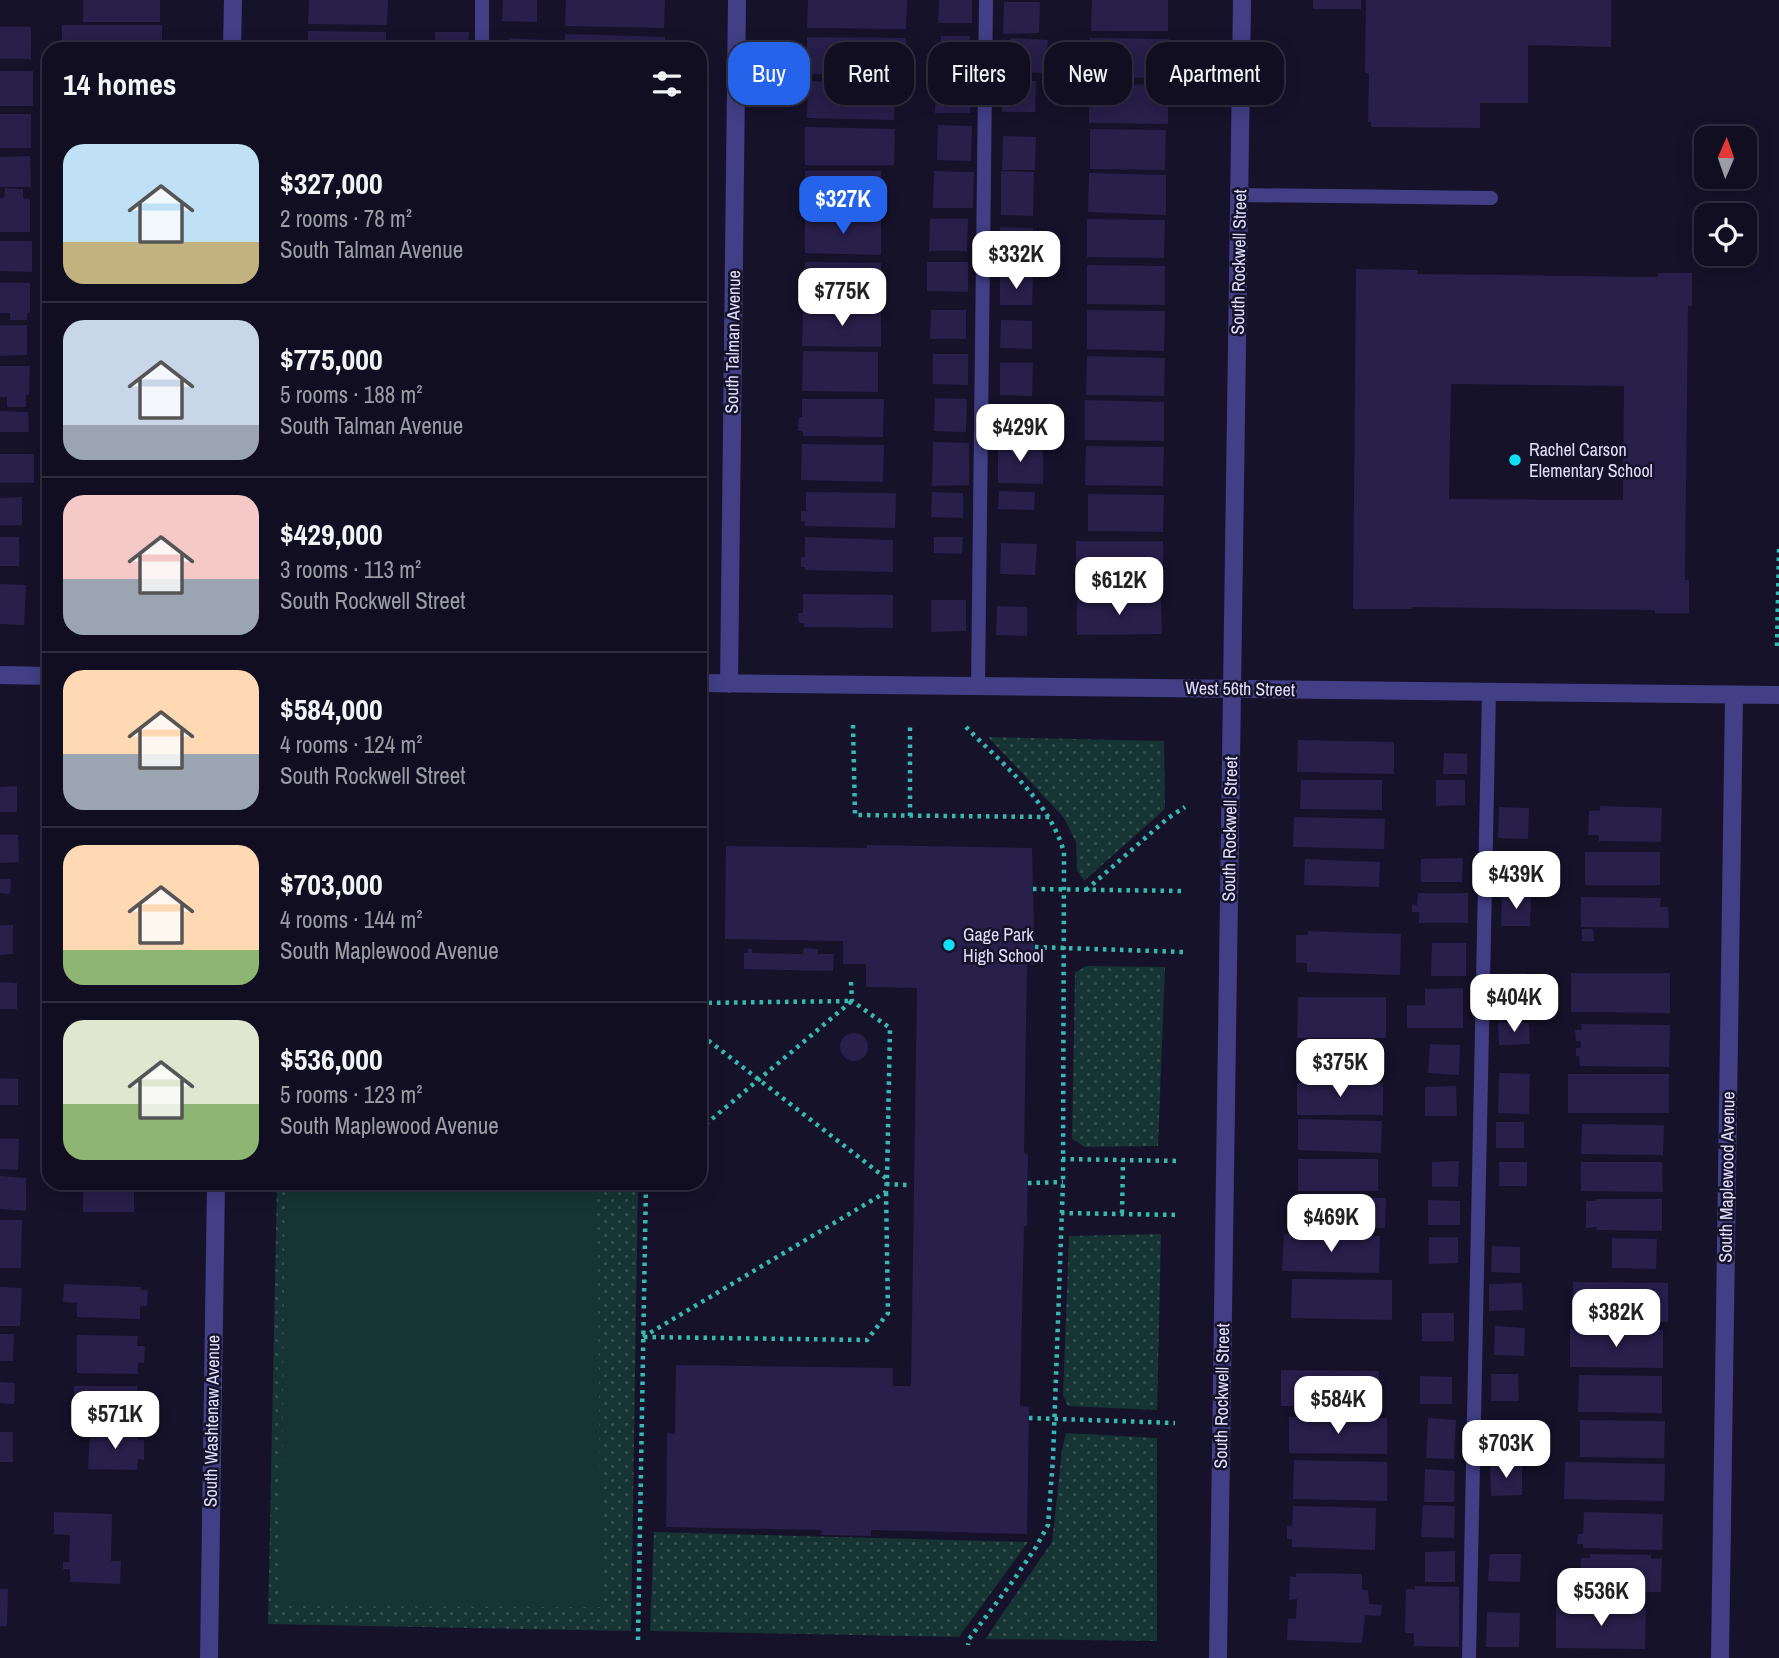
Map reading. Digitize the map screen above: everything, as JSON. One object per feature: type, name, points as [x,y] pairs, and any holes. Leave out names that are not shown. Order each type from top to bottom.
[{"type":"street","points":[[232,42],[233,0]]},
{"type":"street","name":"South Talman Avenue","points":[[729,684],[737,0]]},
{"type":"street","name":"South Rockwell Street","points":[[1218,1658],[1242,0]]},
{"type":"street","points":[[0,675],[42,676]]},
{"type":"street","name":"West 56th Street","points":[[707,683],[1779,695]]},
{"type":"street","name":"South Maplewood Avenue","points":[[1720,1658],[1734,695]]},
{"type":"street","name":"South Washtenaw Avenue","points":[[209,1658],[216,1190]]},
{"type":"lane","points":[[482,0],[482,42]]},
{"type":"lane","points":[[978,686],[986,0]]},
{"type":"lane","points":[[1240,195],[1491,198]]},
{"type":"lane","points":[[1469,1658],[1489,692]]},
{"type":"path","points":[[1777,646],[1779,549]]},
{"type":"path","points":[[853,726],[855,816],[1050,817]]},
{"type":"path","points":[[910,726],[910,816]]},
{"type":"path","points":[[966,727],[1050,817],[1064,852],[1063,1182],[1048,1525],[1036,1547],[968,1644]]},
{"type":"path","points":[[1085,890],[1168,818],[1185,807]]},
{"type":"path","points":[[1033,889],[1184,891]]},
{"type":"path","points":[[1035,947],[1183,952]]},
{"type":"path","points":[[851,982],[852,1001]]},
{"type":"path","points":[[707,1123],[852,1001]]},
{"type":"path","points":[[643,1337],[867,1340],[888,1313],[886,1192],[890,1028],[852,1001],[707,1003]]},
{"type":"path","points":[[707,1039],[887,1182],[908,1185]]},
{"type":"path","points":[[1062,1159],[1180,1161]]},
{"type":"path","points":[[1122,1213],[1123,1160]]},
{"type":"path","points":[[1028,1183],[1063,1182]]},
{"type":"path","points":[[638,1640],[646,1190]]},
{"type":"path","points":[[643,1337],[886,1192]]},
{"type":"path","points":[[1061,1213],[1179,1215]]},
{"type":"path","points":[[1029,1418],[1175,1423]]},
{"type":"green space","points":[[988,737],[1164,741],[1165,809],[1084,881],[1077,870],[1076,842],[1064,818]]},
{"type":"green space","points":[[1086,966],[1165,967],[1158,1146],[1085,1147],[1072,1139],[1075,973]]},
{"type":"green space","points":[[277,1190],[638,1190],[631,1631],[268,1624]]},
{"type":"green space","points":[[285,1190],[597,1190],[601,1607],[281,1606]]},
{"type":"green space","points":[[1161,1234],[1157,1410],[1068,1406],[1063,1396],[1069,1236]]},
{"type":"green space","points":[[1066,1433],[1157,1438],[1157,1641],[985,1639],[1052,1542]]},
{"type":"green space","points":[[654,1532],[1028,1542],[959,1637],[650,1631]]},
{"type":"building","points":[[83,0],[160,0],[160,22],[83,22]]},
{"type":"building","points":[[309,0],[388,0],[387,25],[308,24]]},
{"type":"building","points":[[503,0],[537,0],[537,22],[502,21]]},
{"type":"building","points":[[566,0],[665,0],[664,28],[565,26]]},
{"type":"building","points":[[808,0],[907,0],[906,29],[807,28]]},
{"type":"building","points":[[939,0],[972,0],[972,23],[938,23]]},
{"type":"building","points":[[1092,0],[1168,0],[1168,31],[1091,31]]},
{"type":"building","points":[[1313,0],[1361,0],[1361,9],[1313,9]]},
{"type":"building","points":[[1366,0],[1611,0],[1611,47],[1528,45],[1528,103],[1480,103],[1480,128],[1371,127],[1371,122],[1368,122],[1369,73],[1365,73]]},
{"type":"building","points":[[1004,2],[1040,2],[1039,33],[1003,34]]},
{"type":"building","points":[[62,25],[162,25],[162,42],[62,42]]},
{"type":"building","points":[[0,27],[31,27],[31,59],[0,59]]},
{"type":"building","points":[[308,31],[386,32],[386,42],[308,42]]},
{"type":"building","points":[[435,32],[469,32],[468,42],[435,42]]},
{"type":"building","points":[[565,34],[665,37],[665,42],[565,42]]},
{"type":"building","points":[[941,36],[970,36],[970,42],[941,42]]},
{"type":"building","points":[[807,37],[906,38],[906,42],[824,42],[824,74],[810,74],[810,42],[807,42]]},
{"type":"building","points":[[509,38],[545,40],[545,42],[509,42]]},
{"type":"building","points":[[1011,38],[1048,40],[1044,42],[1044,73],[1030,72],[1030,42],[1011,42]]},
{"type":"building","points":[[1090,38],[1169,39],[1169,42],[1146,42],[1146,78],[1132,78],[1132,42],[1090,42]]},
{"type":"building","points":[[0,71],[33,71],[33,106],[0,106]]},
{"type":"building","points":[[810,81],[824,81],[824,105],[894,105],[894,120],[807,118]]},
{"type":"building","points":[[1030,81],[1036,81],[1035,112],[1002,112],[1002,105],[1030,105]]},
{"type":"building","points":[[1132,85],[1146,85],[1146,105],[1168,105],[1168,124],[1089,123],[1089,105],[1132,105]]},
{"type":"building","points":[[935,105],[970,105],[970,113],[935,113]]},
{"type":"building","points":[[0,114],[31,114],[31,148],[0,148]]},
{"type":"building","points":[[938,125],[972,126],[971,161],[937,160]]},
{"type":"building","points":[[805,127],[895,129],[894,165],[805,165]]},
{"type":"building","points":[[1090,129],[1166,130],[1165,170],[1090,169]]},
{"type":"building","points":[[1003,136],[1036,137],[1035,170],[1002,170]]},
{"type":"building","points":[[30,156],[31,187],[0,187],[0,157]]},
{"type":"building","points":[[805,171],[881,171],[881,211],[805,210]]},
{"type":"building","points":[[934,171],[974,172],[973,208],[933,208]]},
{"type":"building","points":[[1001,171],[1034,172],[1033,216],[1001,215]]},
{"type":"building","points":[[1089,173],[1166,175],[1166,215],[1088,212]]},
{"type":"building","points":[[5,188],[23,189],[23,198],[30,199],[30,232],[0,232],[0,198],[4,198]]},
{"type":"building","points":[[805,217],[881,218],[881,255],[805,253]]},
{"type":"building","points":[[930,219],[968,219],[967,251],[929,251]]},
{"type":"building","points":[[1087,219],[1165,220],[1164,258],[1087,257]]},
{"type":"building","points":[[1000,227],[1033,228],[1033,260],[999,260]]},
{"type":"building","points":[[0,241],[32,241],[32,272],[0,271]]},
{"type":"building","points":[[805,262],[881,263],[881,302],[804,301]]},
{"type":"building","points":[[927,262],[968,262],[968,292],[927,291]]},
{"type":"building","points":[[1087,265],[1165,266],[1165,305],[1087,304]]},
{"type":"building","points":[[1356,269],[1418,270],[1417,274],[1658,277],[1658,273],[1692,273],[1692,306],[1688,306],[1685,580],[1689,580],[1689,613],[1655,613],[1655,610],[1412,607],[1353,609]],"holes":[[[1451,384],[1624,386],[1623,500],[1449,499]]]},
{"type":"building","points":[[1000,276],[1033,277],[1032,305],[1000,305]]},
{"type":"building","points":[[0,283],[30,283],[30,313],[27,313],[27,320],[10,320],[10,313],[0,313]]},
{"type":"building","points":[[803,308],[881,309],[881,347],[802,346]]},
{"type":"building","points":[[931,310],[966,310],[966,339],[930,339]]},
{"type":"building","points":[[1087,310],[1165,311],[1164,351],[1087,349]]},
{"type":"building","points":[[1001,320],[1032,321],[1032,349],[1000,348]]},
{"type":"building","points":[[0,325],[27,325],[27,355],[0,356]]},
{"type":"building","points":[[803,351],[878,352],[878,392],[802,391]]},
{"type":"building","points":[[933,354],[968,354],[968,385],[933,384]]},
{"type":"building","points":[[1087,356],[1165,358],[1164,396],[1086,395]]},
{"type":"building","points":[[1000,363],[1033,363],[1032,396],[1000,395]]},
{"type":"building","points":[[0,366],[30,366],[26,407],[7,407],[7,397],[0,397]]},
{"type":"building","points":[[935,398],[967,399],[966,432],[934,431]]},
{"type":"building","points":[[802,399],[884,399],[883,437],[803,436],[803,431],[798,431],[799,417],[802,417]]},
{"type":"building","points":[[1085,400],[1164,402],[1164,441],[1085,440]]},
{"type":"building","points":[[1000,406],[1035,406],[1034,439],[999,438]]},
{"type":"building","points":[[0,411],[28,412],[29,432],[0,432]]},
{"type":"building","points":[[933,442],[969,443],[969,485],[932,486]]},
{"type":"building","points":[[1032,443],[1032,447],[1043,447],[1043,484],[998,483],[998,444]]},
{"type":"building","points":[[802,444],[884,445],[883,482],[801,480]]},
{"type":"building","points":[[1086,446],[1164,447],[1163,486],[1085,485]]},
{"type":"building","points":[[0,454],[34,454],[34,483],[0,483]]},
{"type":"building","points":[[999,491],[1035,492],[1034,510],[998,509]]},
{"type":"building","points":[[806,492],[896,493],[895,528],[805,526],[805,521],[801,521],[801,511],[806,511]]},
{"type":"building","points":[[932,492],[963,493],[963,518],[931,517]]},
{"type":"building","points":[[1088,494],[1164,495],[1163,532],[1088,531]]},
{"type":"building","points":[[22,497],[22,525],[0,525],[0,498]]},
{"type":"building","points":[[0,537],[19,537],[19,566],[0,566]]},
{"type":"building","points":[[805,537],[893,540],[893,572],[805,570],[805,567],[801,567],[801,557],[805,557]]},
{"type":"building","points":[[934,537],[963,537],[962,554],[934,553]]},
{"type":"building","points":[[1076,541],[1163,541],[1163,575],[1076,576]]},
{"type":"building","points":[[1001,543],[1037,544],[1035,575],[1000,574]]},
{"type":"building","points":[[0,584],[26,585],[24,625],[0,624]]},
{"type":"building","points":[[803,594],[893,595],[893,628],[804,627],[804,623],[799,623],[798,613],[803,613]]},
{"type":"building","points":[[1077,599],[1161,599],[1162,634],[1077,635]]},
{"type":"building","points":[[931,600],[966,600],[966,631],[931,632]]},
{"type":"building","points":[[997,606],[1027,607],[1027,636],[996,635]]},
{"type":"building","points":[[1298,740],[1394,742],[1394,774],[1297,772]]},
{"type":"building","points":[[1444,753],[1467,754],[1467,774],[1443,774]]},
{"type":"building","points":[[1301,780],[1382,780],[1382,810],[1300,809]]},
{"type":"building","points":[[1436,780],[1465,780],[1465,805],[1436,806]]},
{"type":"building","points":[[17,786],[17,812],[0,812],[0,787]]},
{"type":"building","points":[[1600,806],[1662,808],[1661,842],[1599,841],[1599,835],[1588,835],[1589,811],[1600,811]]},
{"type":"building","points":[[1499,807],[1529,808],[1528,839],[1498,838]]},
{"type":"building","points":[[1294,817],[1385,819],[1384,849],[1293,847]]},
{"type":"building","points":[[0,835],[18,835],[19,862],[0,863]]},
{"type":"building","points":[[867,845],[1032,848],[1035,965],[1027,964],[1024,1153],[1028,1154],[1027,1226],[1024,1226],[1020,1406],[1029,1407],[1027,1534],[871,1530],[871,1536],[821,1535],[822,1530],[666,1527],[667,1433],[675,1434],[676,1365],[893,1368],[893,1386],[911,1386],[917,988],[866,987],[866,964],[843,964],[843,941],[725,939],[726,846],[867,848]]},
{"type":"building","points":[[1585,852],[1660,852],[1660,885],[1585,885]]},
{"type":"building","points":[[1499,855],[1529,855],[1529,883],[1498,882]]},
{"type":"building","points":[[1463,858],[1462,882],[1421,882],[1421,859]]},
{"type":"building","points":[[1305,859],[1380,862],[1379,887],[1304,885]]},
{"type":"building","points":[[0,879],[11,879],[10,894],[0,893]]},
{"type":"building","points":[[1418,893],[1468,893],[1468,923],[1419,923],[1419,912],[1412,912],[1412,904],[1417,905]]},
{"type":"building","points":[[1531,896],[1530,926],[1501,926],[1502,897]]},
{"type":"building","points":[[1581,897],[1661,898],[1660,907],[1668,907],[1669,928],[1581,927]]},
{"type":"building","points":[[0,925],[13,925],[13,954],[0,955]]},
{"type":"building","points":[[1582,929],[1593,929],[1594,941],[1582,941]]},
{"type":"building","points":[[1308,931],[1401,934],[1400,975],[1307,972],[1307,963],[1296,963],[1296,935],[1308,935]]},
{"type":"building","points":[[1432,943],[1466,943],[1466,976],[1431,976]]},
{"type":"building","points":[[804,948],[818,949],[818,954],[834,954],[833,971],[744,969],[744,953],[748,953],[748,949],[752,949],[752,953],[803,954]]},
{"type":"building","points":[[1526,973],[1525,999],[1497,999],[1497,974]]},
{"type":"building","points":[[1571,973],[1670,973],[1670,1013],[1571,1012]]},
{"type":"building","points":[[0,982],[17,983],[17,1009],[0,1009]]},
{"type":"building","points":[[1463,988],[1463,1028],[1407,1028],[1407,1005],[1425,1005],[1425,989]]},
{"type":"building","points":[[1298,997],[1386,997],[1386,1038],[1297,1038]]},
{"type":"building","points":[[1498,1023],[1529,1023],[1530,1044],[1499,1045]]},
{"type":"building","points":[[1581,1024],[1670,1025],[1669,1067],[1580,1066],[1576,1048],[1581,1048],[1581,1042],[1576,1041],[1575,1030],[1582,1030]]},
{"type":"building","points":[[854,1033],[864,1037],[868,1047],[864,1057],[854,1061],[844,1057],[840,1047],[844,1037]]},
{"type":"building","points":[[1430,1044],[1460,1045],[1459,1075],[1428,1073]]},
{"type":"building","points":[[1299,1045],[1381,1047],[1381,1078],[1298,1076]]},
{"type":"building","points":[[1499,1073],[1530,1074],[1529,1114],[1498,1113]]},
{"type":"building","points":[[1568,1074],[1669,1074],[1669,1113],[1568,1113]]},
{"type":"building","points":[[0,1078],[18,1079],[18,1105],[0,1105]]},
{"type":"building","points":[[1297,1083],[1383,1083],[1383,1115],[1297,1115]]},
{"type":"building","points":[[1456,1086],[1457,1116],[1425,1116],[1425,1087]]},
{"type":"building","points":[[1298,1119],[1382,1121],[1381,1153],[1298,1150]]},
{"type":"building","points":[[1496,1122],[1524,1122],[1524,1148],[1496,1148]]},
{"type":"building","points":[[1582,1124],[1664,1125],[1663,1155],[1581,1154]]},
{"type":"building","points":[[0,1139],[19,1139],[18,1170],[0,1169]]},
{"type":"building","points":[[1298,1159],[1378,1159],[1378,1191],[1298,1191]]},
{"type":"building","points":[[1459,1161],[1458,1187],[1432,1187],[1432,1162]]},
{"type":"building","points":[[1499,1162],[1527,1162],[1527,1186],[1499,1186]]},
{"type":"building","points":[[1581,1162],[1662,1162],[1663,1192],[1581,1191]]},
{"type":"building","points":[[0,1176],[26,1178],[26,1211],[0,1209]]},
{"type":"building","points":[[134,1190],[134,1212],[83,1212],[83,1191]]},
{"type":"building","points":[[1297,1197],[1386,1198],[1385,1228],[1296,1226],[1296,1222],[1290,1222],[1291,1206],[1296,1206]]},
{"type":"building","points":[[1662,1199],[1662,1231],[1586,1228],[1586,1201]]},
{"type":"building","points":[[1428,1200],[1460,1201],[1460,1225],[1428,1225]]},
{"type":"building","points":[[0,1220],[22,1220],[21,1268],[0,1268]]},
{"type":"building","points":[[1284,1234],[1380,1236],[1379,1273],[1282,1271]]},
{"type":"building","points":[[1429,1237],[1458,1237],[1458,1263],[1429,1264]]},
{"type":"building","points":[[1612,1238],[1657,1239],[1656,1269],[1612,1268]]},
{"type":"building","points":[[1492,1246],[1520,1247],[1520,1273],[1491,1272]]},
{"type":"building","points":[[1292,1279],[1392,1280],[1392,1320],[1291,1318]]},
{"type":"building","points":[[1573,1282],[1668,1283],[1668,1322],[1572,1321]]},
{"type":"building","points":[[1522,1283],[1523,1310],[1489,1311],[1489,1284]]},
{"type":"building","points":[[64,1284],[141,1287],[141,1290],[148,1290],[147,1306],[140,1306],[140,1319],[77,1317],[77,1303],[63,1302]]},
{"type":"building","points":[[0,1287],[22,1288],[20,1326],[0,1326]]},
{"type":"building","points":[[1422,1313],[1454,1313],[1454,1341],[1422,1341]]},
{"type":"building","points":[[1495,1326],[1525,1328],[1524,1356],[1494,1355]]},
{"type":"building","points":[[1570,1329],[1663,1330],[1663,1368],[1570,1367]]},
{"type":"building","points":[[0,1334],[14,1334],[13,1361],[0,1361]]},
{"type":"building","points":[[77,1335],[138,1336],[137,1346],[145,1346],[144,1363],[138,1363],[138,1374],[77,1373]]},
{"type":"building","points":[[1281,1370],[1379,1371],[1378,1407],[1281,1406]]},
{"type":"building","points":[[1491,1374],[1518,1374],[1519,1401],[1491,1401]]},
{"type":"building","points":[[1579,1375],[1662,1376],[1662,1413],[1578,1412]]},
{"type":"building","points":[[1420,1376],[1452,1377],[1452,1404],[1420,1404]]},
{"type":"building","points":[[0,1382],[15,1383],[14,1404],[0,1403]]},
{"type":"building","points":[[74,1386],[137,1386],[137,1395],[144,1396],[143,1409],[137,1410],[137,1421],[74,1420]]},
{"type":"building","points":[[1289,1417],[1387,1418],[1387,1454],[1289,1453]]},
{"type":"building","points":[[1428,1418],[1456,1420],[1454,1459],[1426,1458]]},
{"type":"building","points":[[1489,1420],[1530,1420],[1529,1442],[1489,1441]]},
{"type":"building","points":[[1580,1420],[1665,1421],[1664,1458],[1580,1457]]},
{"type":"building","points":[[0,1432],[13,1432],[13,1462],[0,1462]]},
{"type":"building","points":[[90,1432],[138,1434],[138,1440],[144,1440],[144,1460],[138,1459],[137,1470],[88,1469]]},
{"type":"building","points":[[1294,1460],[1387,1462],[1387,1501],[1293,1499]]},
{"type":"building","points":[[1565,1462],[1665,1464],[1664,1501],[1564,1499]]},
{"type":"building","points":[[1490,1465],[1522,1465],[1522,1495],[1491,1496]]},
{"type":"building","points":[[1425,1469],[1455,1471],[1454,1502],[1424,1502]]},
{"type":"building","points":[[1423,1505],[1455,1506],[1454,1538],[1421,1537]]},
{"type":"building","points":[[1293,1506],[1376,1508],[1375,1550],[1292,1547],[1292,1539],[1287,1539],[1287,1526],[1292,1526]]},
{"type":"building","points":[[54,1512],[112,1514],[111,1561],[121,1561],[120,1584],[70,1582],[70,1569],[63,1569],[63,1562],[69,1562],[70,1535],[54,1534]]},
{"type":"building","points":[[1584,1512],[1663,1514],[1662,1550],[1583,1548],[1583,1544],[1577,1544],[1578,1534],[1583,1534]]},
{"type":"building","points":[[1455,1551],[1455,1582],[1425,1582],[1425,1552]]},
{"type":"building","points":[[1490,1554],[1521,1554],[1520,1582],[1488,1581]]},
{"type":"building","points":[[1590,1554],[1651,1555],[1651,1559],[1662,1558],[1661,1592],[1591,1592],[1591,1589],[1579,1589],[1581,1558],[1590,1558]]},
{"type":"building","points":[[1296,1573],[1362,1574],[1362,1590],[1368,1590],[1369,1604],[1382,1605],[1381,1616],[1365,1615],[1362,1643],[1287,1640],[1288,1619],[1296,1619],[1297,1599],[1289,1600],[1290,1576],[1296,1577]]},
{"type":"building","points":[[1415,1586],[1459,1587],[1459,1647],[1414,1646],[1414,1633],[1405,1633],[1406,1589],[1415,1590]]},
{"type":"building","points":[[0,1589],[8,1589],[7,1626],[0,1626]]},
{"type":"building","points":[[1556,1607],[1646,1608],[1645,1649],[1556,1648]]},
{"type":"building","points":[[1487,1612],[1520,1613],[1519,1647],[1486,1647]]},
{"type":"place","name":"Rachel Carson Elementary School","points":[[1515,460]]},
{"type":"place","name":"Gage Park High School","points":[[949,945]]}]
